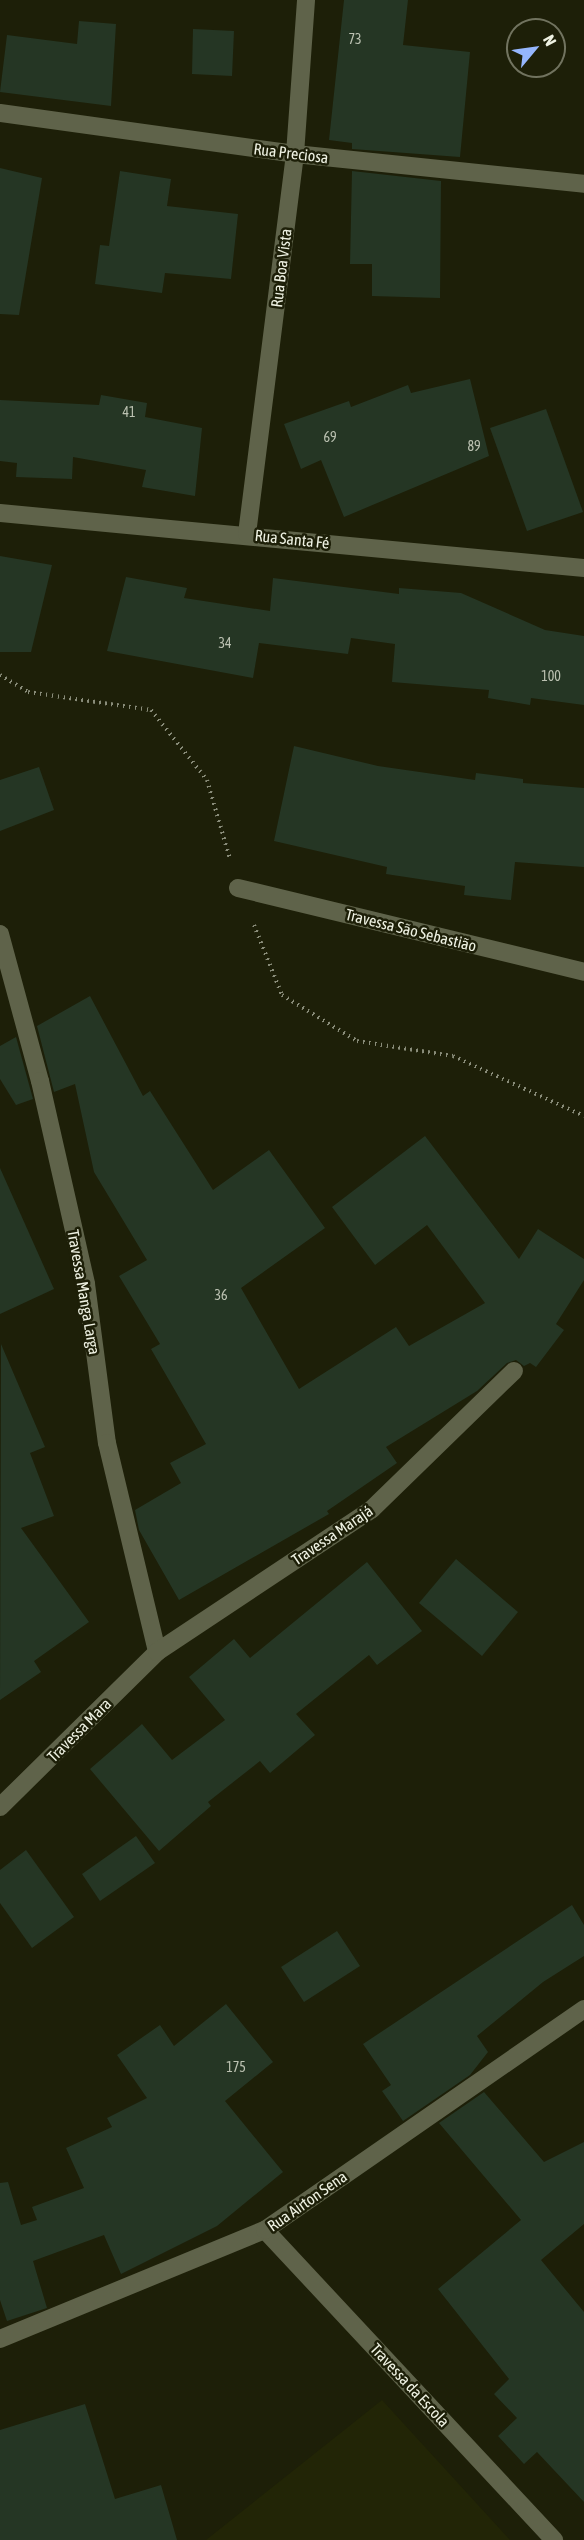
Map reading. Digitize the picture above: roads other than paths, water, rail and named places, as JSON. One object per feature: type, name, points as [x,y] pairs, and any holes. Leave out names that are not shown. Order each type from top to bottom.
[{"type":"street","name":"Rua Boa Vista","points":[[247,534],[295,154],[306,0]]},
{"type":"street","name":"Rua Preciosa","points":[[0,113],[295,154],[584,184]]},
{"type":"street","name":"Rua Santa Fé","points":[[0,513],[247,534],[584,568]]},
{"type":"street","name":"Travessa São Sebastião","points":[[238,888],[584,972]]},
{"type":"street","name":"Travessa Manga Larga","points":[[0,934],[40,1081],[86,1284],[106,1443],[157,1652]]},
{"type":"street","name":"Travessa Marajá","points":[[157,1652],[372,1509],[514,1371]]},
{"type":"street","name":"Travessa Mara","points":[[0,1807],[157,1652]]},
{"type":"street","name":"Rua Airton Sena","points":[[0,2339],[265,2230],[584,2009]]},
{"type":"street","name":"Travessa da Escola","points":[[265,2230],[554,2540]]}]
